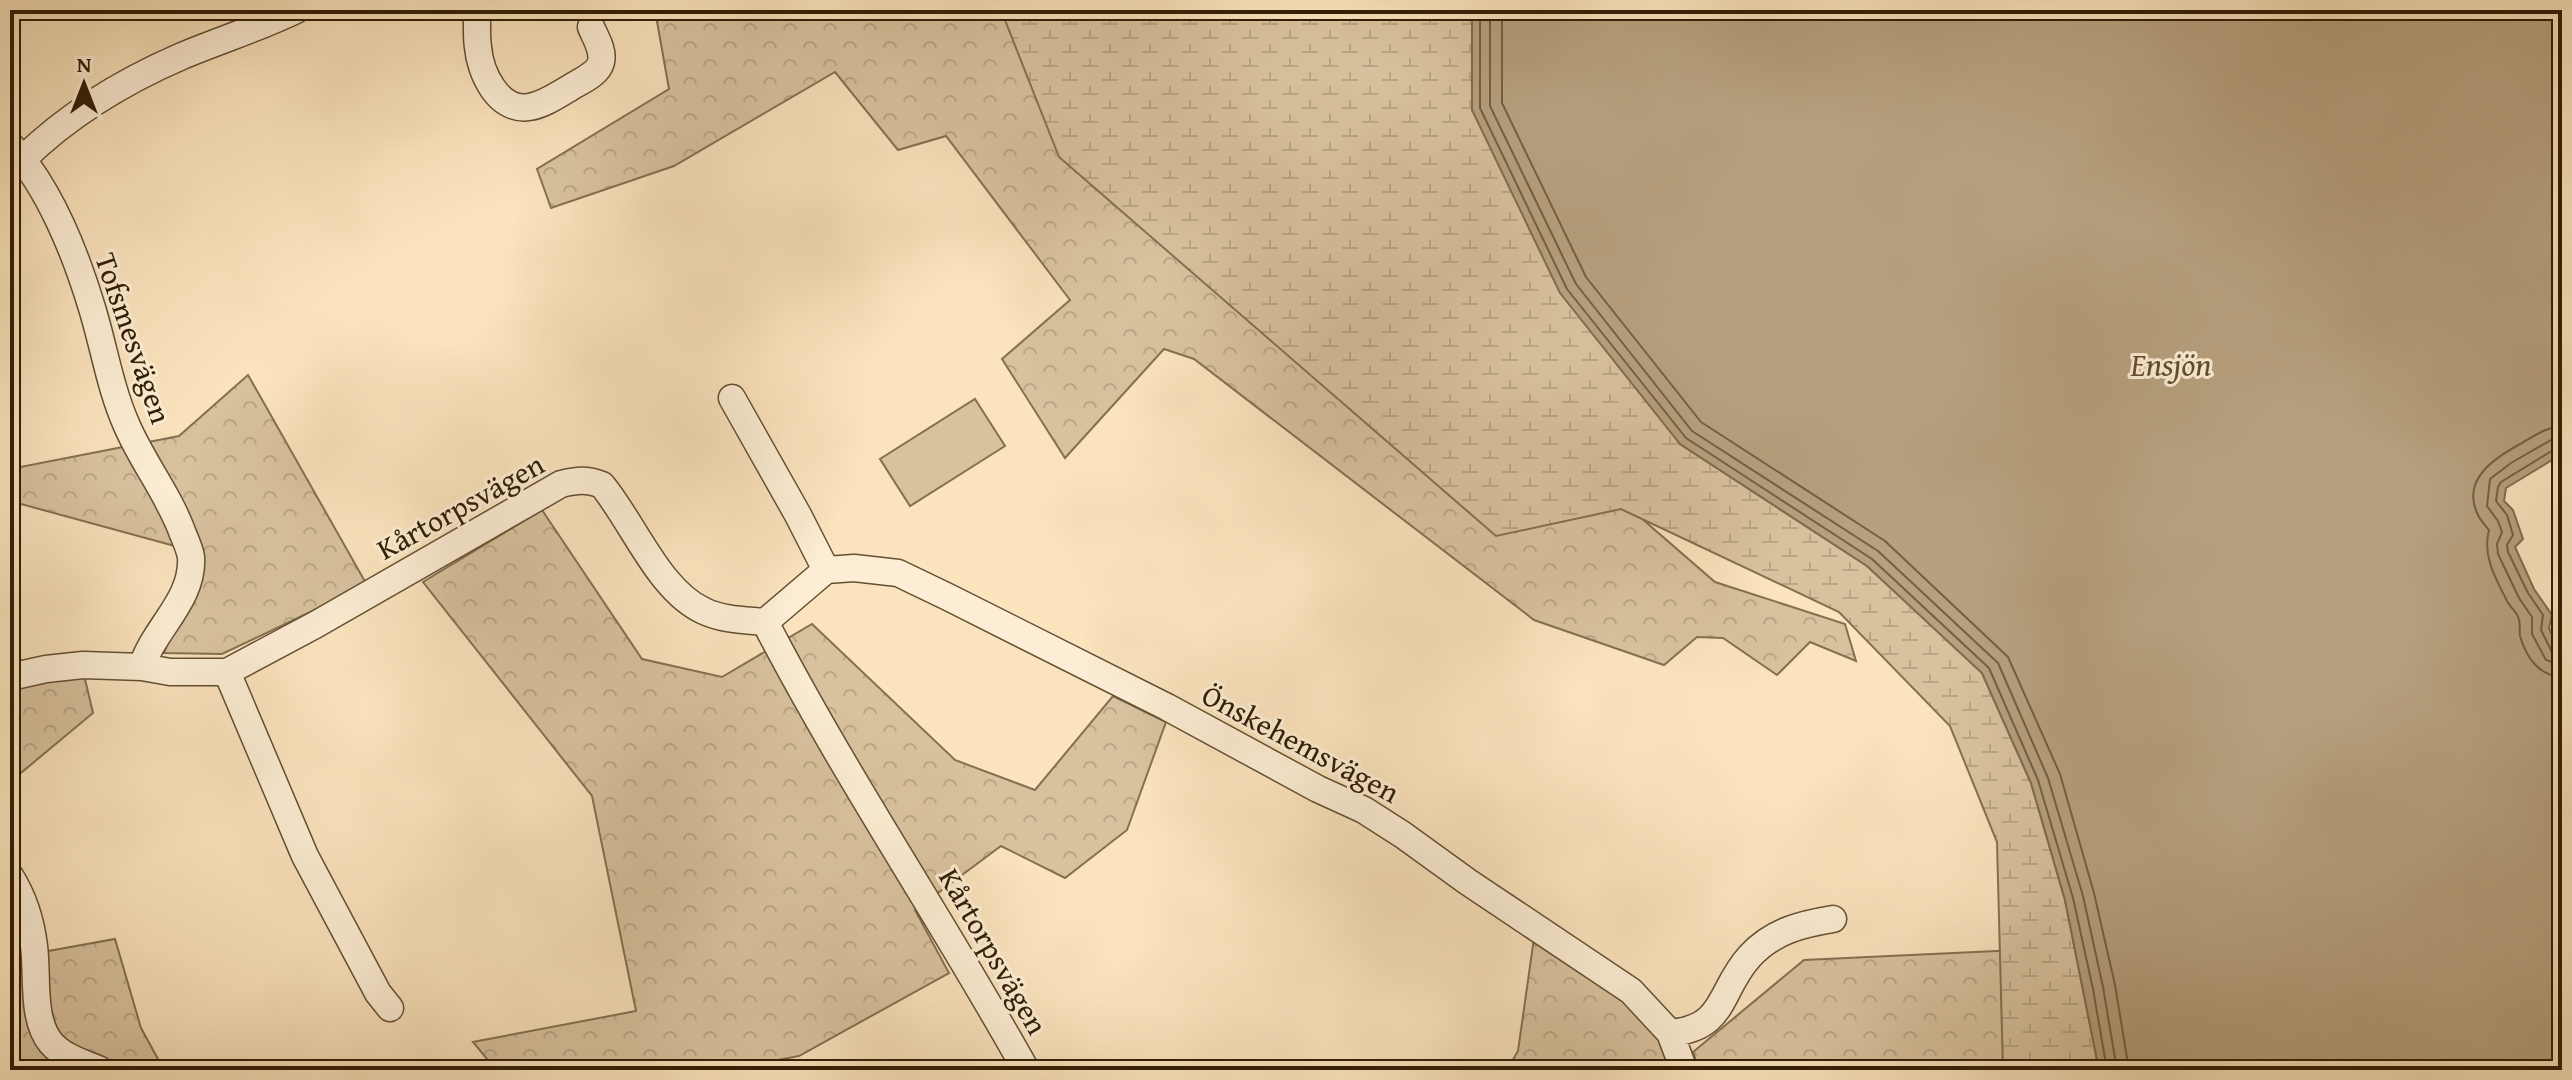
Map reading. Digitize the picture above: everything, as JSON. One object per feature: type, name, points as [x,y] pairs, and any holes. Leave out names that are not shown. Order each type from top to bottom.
[{"type":"street","name":"Tofsmesvägen","points":[[142,667],[146,652],[180,601],[191,555],[166,496],[126,426],[92,307],[65,235],[17,152],[67,119],[181,57],[296,10]]},
{"type":"street","points":[[476,10],[482,69],[502,99],[513,106],[528,108],[547,101],[594,73],[601,63],[600,49],[591,27]]},
{"type":"street","points":[[732,398],[826,570],[765,622]]},
{"type":"street","name":"Kårtorpsvägen","points":[[10,677],[83,665],[142,667],[170,672],[227,672],[561,484],[589,480],[602,485],[675,589],[702,610],[723,618],[765,622],[811,707],[967,964],[1026,1070]]},
{"type":"street","name":"Önskehemsvägen","points":[[826,570],[854,568],[898,573],[1167,707],[1318,789],[1364,810],[1631,991],[1670,1033],[1684,1070]]},
{"type":"street","points":[[227,672],[305,856],[378,993],[390,1008]]},
{"type":"street","points":[[10,876],[29,917],[41,1022],[52,1043],[72,1058],[100,1070]]},
{"type":"street","points":[[1670,1033],[1703,1025],[1714,1016],[1738,972],[1762,945],[1781,932],[1802,924],[1833,919]]},
{"type":"green space","points":[[655,10],[1350,10],[1573,459],[1715,582],[1845,624],[1856,661],[1810,642],[1777,675],[1723,638],[1697,637],[1664,665],[1534,620],[1194,359],[1164,349],[1065,458],[1002,359],[1070,300],[946,136],[898,150],[835,72],[674,166],[551,208],[537,169],[669,89]]},
{"type":"green space","points":[[1001,10],[1472,10],[1472,110],[1680,444],[1867,566],[1982,673],[2031,783],[2065,900],[2099,1070],[2003,1070],[1997,842],[1950,726],[1839,612],[1621,509],[1496,536],[1059,157]]},
{"type":"green space","points":[[248,375],[367,585],[222,654],[164,653],[204,554],[10,501],[10,469],[179,436]]},
{"type":"green space","points":[[975,399],[1005,446],[910,506],[880,459]]},
{"type":"green space","points":[[542,510],[642,659],[722,677],[812,624],[955,760],[1035,790],[1113,696],[1166,722],[1127,830],[1065,878],[1001,846],[915,910],[949,973],[799,1056],[726,1070],[496,1070],[473,1042],[636,1011],[592,796],[423,582]]},
{"type":"green space","points":[[83,671],[93,713],[10,782],[10,689]]},
{"type":"green space","points":[[10,889],[26,955],[115,939],[141,1028],[164,1070],[10,1070]]},
{"type":"green space","points":[[1534,938],[1594,979],[1634,1012],[1665,1049],[1674,1070],[1507,1070],[1518,1051]]},
{"type":"green space","points":[[2038,949],[2077,1070],[1699,1070],[1693,1052],[1804,960]]},
{"type":"water","name":"Ensjön","points":[[1472,10],[2556,10],[2562,24],[2562,454],[2506,488],[2504,501],[2513,510],[2523,539],[2515,547],[2534,589],[2552,615],[2549,628],[2562,654],[2562,1070],[2099,1070],[2065,900],[2031,783],[1982,673],[1867,566],[1680,444],[1560,293],[1472,110]]}]
